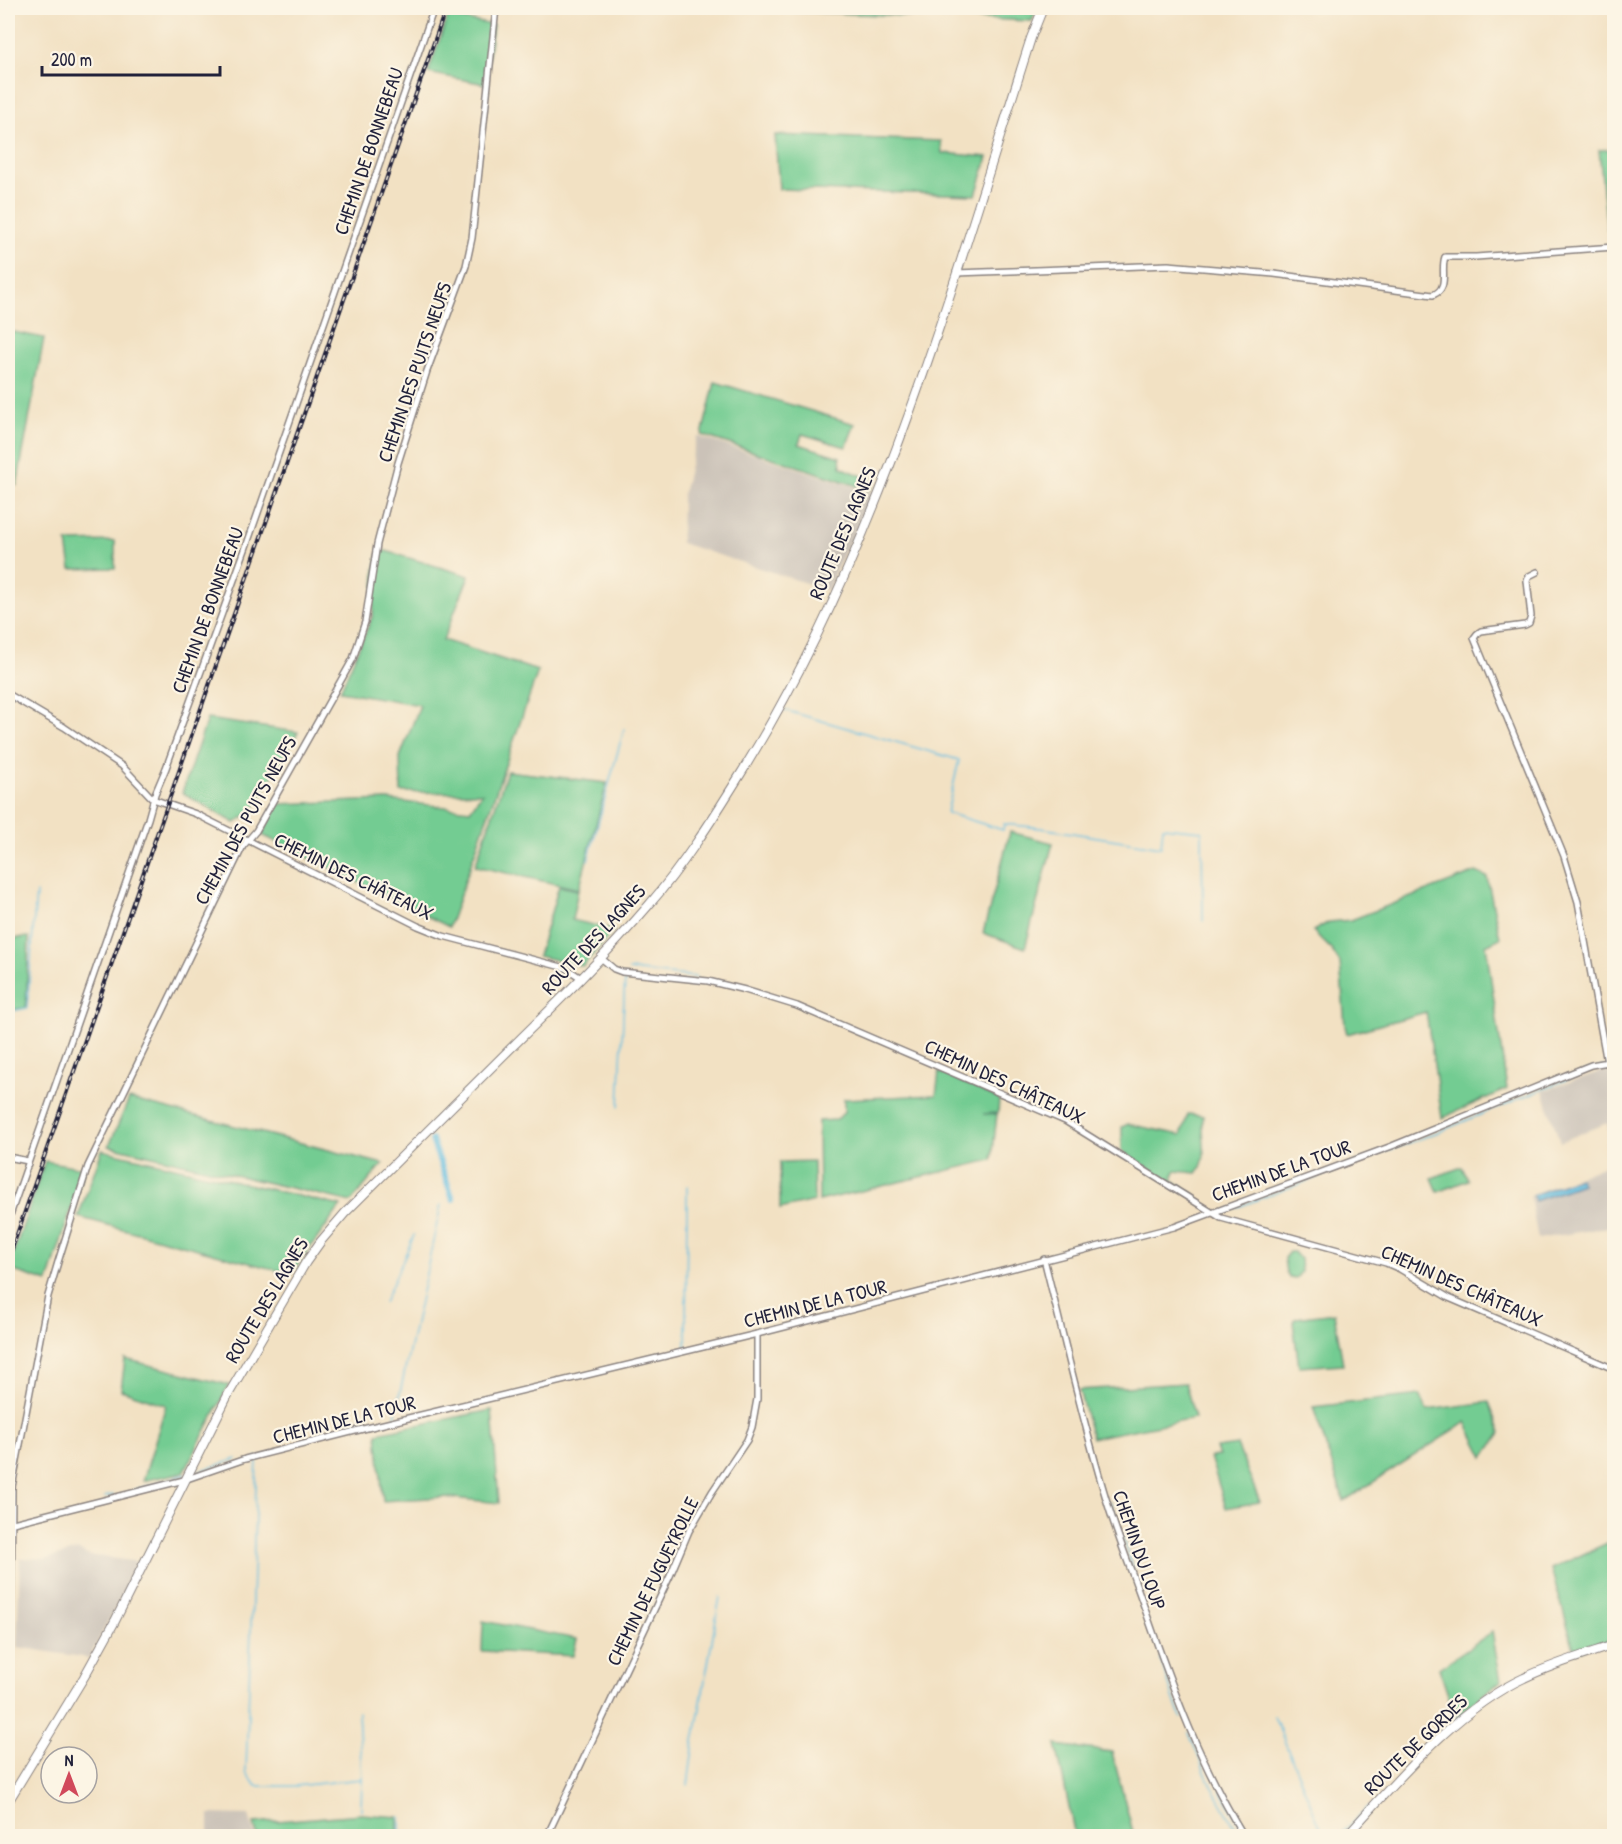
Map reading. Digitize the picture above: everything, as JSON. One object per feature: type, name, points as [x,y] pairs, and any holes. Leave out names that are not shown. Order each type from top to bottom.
[{"type":"street","name":"CHEMIN DE BONNEBEAU","points":[[8,1221],[153,799],[242,558],[434,8]]},
{"type":"street","name":"CHEMIN DES PUITS NEUFS","points":[[8,1676],[9,1524],[12,1487],[48,1296],[87,1166],[243,846],[261,823],[353,659],[360,640],[377,544],[387,505],[427,371],[466,266],[472,238],[496,8]]},
{"type":"street","name":"ROUTE DES LAGNES","points":[[8,1802],[84,1677],[115,1621],[228,1395],[291,1286],[321,1241],[345,1213],[581,978],[648,906],[704,832],[747,764],[812,646],[850,562],[920,387],[1031,38],[1043,8]]},
{"type":"street","points":[[956,273],[1168,265],[1274,273],[1433,295],[1442,288],[1445,257],[1476,257],[1614,247]]},
{"type":"street","points":[[1537,572],[1529,576],[1527,581],[1531,616],[1529,622],[1525,625],[1481,631],[1474,638],[1564,856],[1578,902],[1608,1063]]},
{"type":"street","name":"CHEMIN DES CHÂTEAUX","points":[[8,694],[122,766],[153,799],[196,814],[418,926],[443,936],[566,968],[581,978]]},
{"type":"street","name":"CHEMIN DES CHÂTEAUX","points":[[600,958],[622,972],[708,981],[797,1006],[1065,1121],[1221,1218],[1386,1263],[1464,1305],[1614,1369]]},
{"type":"street","name":"CHEMIN DE LA TOUR","points":[[9,1524],[187,1479],[245,1459],[757,1334],[1174,1227],[1392,1146],[1591,1065],[1614,1061]]},
{"type":"street","points":[[8,1157],[28,1161]]},
{"type":"street","name":"CHEMIN DU LOUP","points":[[1044,1259],[1088,1437],[1108,1506],[1167,1673],[1192,1735],[1209,1774],[1244,1836]]},
{"type":"street","name":"CHEMIN DE FUGUEYROLLE","points":[[546,1836],[670,1576],[689,1531],[711,1492],[747,1440],[757,1399],[757,1334]]},
{"type":"street","name":"ROUTE DE GORDES","points":[[1346,1836],[1407,1770],[1458,1722],[1481,1704],[1522,1678],[1614,1645]]},
{"type":"shaded area","points":[[697,436],[874,493],[828,590],[681,543],[682,498]]},
{"type":"shaded area","points":[[1614,1067],[1614,1150],[1607,1123],[1560,1142],[1543,1091]]},
{"type":"shaded area","points":[[1614,1161],[1614,1226],[1538,1239],[1530,1197]]},
{"type":"shaded area","points":[[79,1550],[87,1555],[139,1562],[89,1658],[17,1647],[20,1558],[45,1559]]},
{"type":"shaded area","points":[[209,1814],[249,1815],[255,1836],[209,1836]]},
{"type":"green space","points":[[786,8],[1037,8],[1032,21],[785,11]]},
{"type":"green space","points":[[448,16],[493,25],[485,84],[428,73]]},
{"type":"green space","points":[[775,135],[941,141],[942,153],[988,157],[976,195],[779,189]]},
{"type":"green space","points":[[1614,149],[1614,229],[1607,230],[1599,150]]},
{"type":"green space","points":[[8,331],[44,338],[17,485],[8,486]]},
{"type":"green space","points":[[715,382],[855,424],[846,447],[802,434],[799,444],[840,457],[841,467],[874,481],[870,490],[702,435]]},
{"type":"green space","points":[[115,541],[115,568],[71,569],[67,542]]},
{"type":"green space","points":[[379,549],[469,576],[443,640],[538,671],[449,927],[262,835],[277,804],[388,800],[470,810],[482,793],[401,792],[400,757],[420,705],[340,691],[373,615],[375,570]]},
{"type":"green space","points":[[207,719],[298,732],[252,812],[235,823],[182,793]]},
{"type":"green space","points":[[507,771],[607,783],[579,889],[475,866]]},
{"type":"green space","points":[[1010,832],[1053,843],[1025,948],[983,933]]},
{"type":"green space","points":[[1476,872],[1487,877],[1500,938],[1486,945],[1507,1089],[1442,1118],[1426,1012],[1347,1034],[1340,963],[1331,949],[1313,931],[1329,922],[1351,920]]},
{"type":"green space","points":[[559,886],[578,890],[572,920],[614,930],[583,966],[538,956]]},
{"type":"green space","points":[[29,937],[26,1008],[8,1010],[8,939]]},
{"type":"green space","points":[[939,1072],[999,1099],[998,1113],[983,1114],[997,1114],[992,1160],[819,1201],[818,1121],[837,1120],[844,1112],[844,1099],[936,1095]]},
{"type":"green space","points":[[129,1099],[383,1164],[351,1202],[109,1146]]},
{"type":"green space","points":[[1188,1114],[1203,1116],[1203,1160],[1197,1173],[1175,1171],[1172,1180],[1195,1195],[1194,1197],[1122,1151],[1122,1127],[1128,1124],[1181,1135]]},
{"type":"green space","points":[[102,1150],[341,1206],[291,1274],[78,1217]]},
{"type":"green space","points":[[45,1161],[84,1168],[48,1282],[8,1269]]},
{"type":"green space","points":[[813,1161],[814,1201],[780,1209],[780,1162]]},
{"type":"green space","points":[[1462,1167],[1468,1180],[1438,1192],[1432,1178]]},
{"type":"green space","points":[[1289,1252],[1294,1252],[1300,1259],[1301,1272],[1296,1278],[1289,1277],[1286,1273],[1284,1258]]},
{"type":"green space","points":[[1334,1313],[1343,1364],[1299,1367],[1293,1322],[1296,1318]]},
{"type":"green space","points":[[125,1359],[229,1385],[184,1472],[143,1481],[166,1405],[121,1390]]},
{"type":"green space","points":[[1185,1383],[1195,1418],[1092,1438],[1079,1390]]},
{"type":"green space","points":[[1420,1395],[1427,1410],[1489,1402],[1501,1433],[1484,1457],[1466,1422],[1344,1501],[1313,1407]]},
{"type":"green space","points":[[492,1410],[499,1503],[444,1497],[383,1501],[377,1433]]},
{"type":"green space","points":[[1237,1445],[1260,1502],[1226,1508],[1210,1457],[1219,1456],[1216,1448]]},
{"type":"green space","points":[[1614,1540],[1614,1639],[1575,1652],[1551,1569]]},
{"type":"green space","points":[[483,1621],[577,1639],[573,1656],[482,1651]]},
{"type":"green space","points":[[1492,1632],[1501,1681],[1455,1716],[1439,1668]]},
{"type":"green space","points":[[1056,1745],[1112,1752],[1134,1836],[1075,1836]]},
{"type":"green space","points":[[361,1814],[398,1817],[398,1836],[257,1836],[254,1823]]},
{"type":"water","points":[[1579,1178],[1582,1184],[1535,1201],[1533,1195]]},
{"type":"waterway","points":[[784,710],[959,760],[947,813],[1003,830],[1004,824],[1161,847],[1163,827],[1202,831],[1203,921]]},
{"type":"waterway","points":[[588,860],[624,729]]},
{"type":"waterway","points":[[8,1020],[8,1012],[27,1008],[36,893]]},
{"type":"waterway","points":[[629,970],[696,977]]},
{"type":"waterway","points":[[619,1107],[625,976]]},
{"type":"waterway","points":[[1227,1211],[1438,1132],[1587,1071],[1614,1065]]},
{"type":"waterway","points":[[432,1140],[453,1199]]},
{"type":"waterway","points":[[686,1348],[687,1186]]},
{"type":"waterway","points":[[395,1416],[441,1205]]},
{"type":"waterway","points":[[384,1303],[414,1235]]},
{"type":"waterway","points":[[257,1457],[246,1772],[256,1786],[295,1786],[362,1779],[361,1810]]},
{"type":"waterway","points":[[193,1473],[237,1459]]},
{"type":"waterway","points":[[135,1490],[185,1475]]},
{"type":"waterway","points":[[105,1497],[113,1495]]},
{"type":"waterway","points":[[1110,1502],[1133,1569]]},
{"type":"waterway","points":[[688,1785],[720,1597]]},
{"type":"waterway","points":[[1160,1658],[1182,1718]]},
{"type":"waterway","points":[[358,1712],[362,1779]]},
{"type":"waterway","points":[[1455,1720],[1463,1713]]},
{"type":"waterway","points":[[1274,1716],[1324,1836]]},
{"type":"waterway","points":[[1189,1733],[1207,1777],[1240,1836]]},
{"type":"waterway","points":[[1418,1754],[1427,1745]]},
{"type":"waterway","points":[[1221,1790],[1248,1836]]},
{"type":"waterway","points":[[1339,1836],[1369,1806]]},
{"type":"waterway","points":[[400,1817],[400,1836]]},
{"type":"railway","points":[[8,1260],[446,8]]}]
